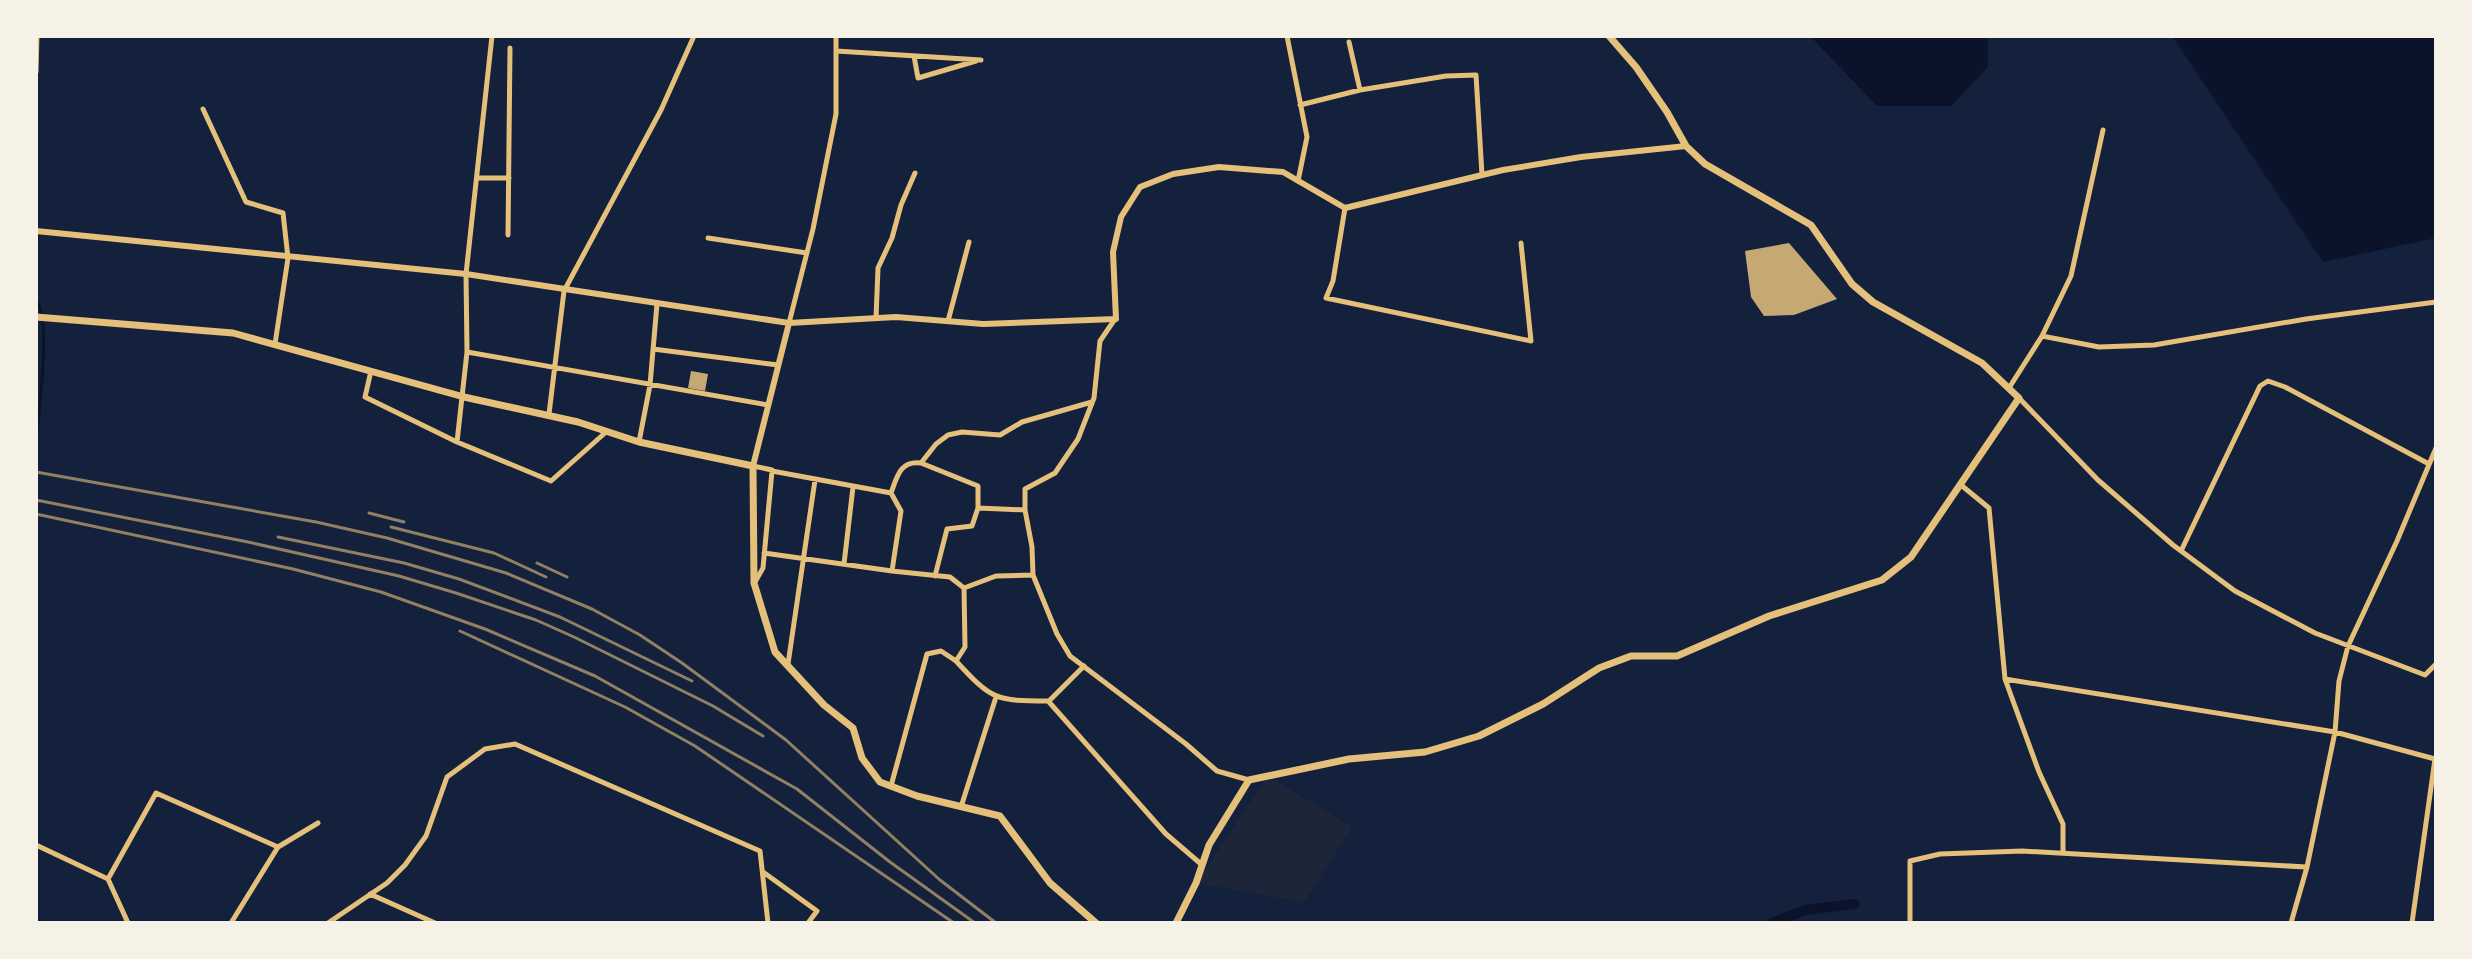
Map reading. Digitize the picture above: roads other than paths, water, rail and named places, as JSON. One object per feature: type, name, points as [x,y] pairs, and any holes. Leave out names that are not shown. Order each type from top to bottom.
[{"type":"main road","points":[[1176,923],[1196,883],[1209,845],[1249,780],[1349,759],[1425,752],[1479,736],[1543,704],[1599,668],[1631,656],[1677,656],[1769,616],[1882,580],[1911,557],[2019,398],[1982,363],[1873,302],[1852,284],[1811,225],[1705,164],[1686,146],[1636,67],[1609,36]]},
{"type":"main road","points":[[36,317],[233,333],[464,397],[549,414],[639,442],[753,466],[754,583],[775,652],[824,705],[853,728],[862,758],[880,782],[917,796],[1000,816],[1050,883],[1096,923]]},
{"type":"street","points":[[36,72],[37,36]]},
{"type":"street","points":[[457,442],[467,352],[466,274],[492,36]]},
{"type":"street","points":[[549,414],[564,291],[661,110],[694,36]]},
{"type":"street","points":[[836,36],[836,114],[807,253],[753,466],[891,493]]},
{"type":"street","points":[[1287,36],[1307,137],[1298,181]]},
{"type":"street","points":[[1349,42],[1360,90]]},
{"type":"street","points":[[508,235],[510,48]]},
{"type":"street","points":[[836,51],[981,60],[918,78],[914,56]]},
{"type":"street","points":[[1300,105],[1360,90],[1446,76],[1476,75],[1482,175]]},
{"type":"street","points":[[203,109],[246,202],[283,213],[288,258],[275,344]]},
{"type":"street","points":[[2009,388],[2042,336],[2071,276],[2103,130]]},
{"type":"street","points":[[1249,780],[1217,771],[1070,656],[1057,634],[1033,575],[1025,489],[1055,473],[1078,439],[1093,402],[1100,341],[1116,319],[1113,252],[1121,217],[1140,187],[1173,174],[1219,167],[1283,172],[1345,208],[1482,175],[1581,157],[1686,146]]},
{"type":"street","points":[[876,318],[878,268],[915,173]]},
{"type":"street","points":[[477,178],[509,178]]},
{"type":"street","points":[[1345,208],[1333,281],[1326,298],[1531,341],[1521,243]]},
{"type":"street","points":[[36,231],[466,274],[789,323],[876,318],[983,324],[1116,319]]},
{"type":"street","points":[[708,238],[807,253]]},
{"type":"street","points":[[948,321],[969,242]]},
{"type":"street","points":[[2042,336],[2099,347],[2154,345],[2306,319],[2436,302]]},
{"type":"street","points":[[639,442],[650,385],[657,304]]},
{"type":"street","points":[[653,349],[778,365]]},
{"type":"street","points":[[467,352],[768,405]]},
{"type":"street","points":[[371,371],[365,397],[457,442],[551,481],[607,431]]},
{"type":"street","points":[[2181,551],[2260,386],[2268,381],[2285,387],[2429,464]]},
{"type":"street","points":[[2019,398],[2098,480],[2181,551],[2235,591],[2315,633],[2425,675],[2436,664]]},
{"type":"street","points":[[921,463],[948,435],[962,432],[1000,435],[1022,422],[1093,402]]},
{"type":"street","points":[[2291,923],[2307,867],[2335,732],[2339,681],[2348,646],[2436,448]]},
{"type":"street","points":[[891,493],[901,468],[912,462],[978,486],[978,508],[972,526],[947,529],[935,576]]},
{"type":"street","points":[[754,583],[763,568],[772,471]]},
{"type":"street","points":[[788,664],[815,480]]},
{"type":"street","points":[[1961,485],[1989,508],[2005,679],[2039,772],[2063,824],[2063,853]]},
{"type":"street","points":[[844,564],[853,487]]},
{"type":"street","points":[[891,493],[901,511],[892,571]]},
{"type":"street","points":[[978,508],[1025,510]]},
{"type":"street","points":[[764,553],[950,577],[964,588]]},
{"type":"street","points":[[964,588],[996,576],[1033,575]]},
{"type":"street","points":[[956,661],[965,647],[964,588]]},
{"type":"street","points":[[891,786],[927,654],[941,651],[956,661],[985,693],[1015,701],[1049,701],[1084,666]]},
{"type":"street","points":[[2005,679],[2335,732],[2435,759],[2412,923]]},
{"type":"street","points":[[961,807],[996,697]]},
{"type":"street","points":[[1049,701],[1166,834],[1201,864]]},
{"type":"street","points":[[328,923],[387,883],[405,865],[426,836],[447,777],[485,749],[515,744],[760,851],[768,923]]},
{"type":"street","points":[[108,879],[156,793],[278,847]]},
{"type":"street","points":[[231,923],[278,847],[318,823]]},
{"type":"street","points":[[36,845],[108,879],[128,923]]},
{"type":"street","points":[[1910,923],[1910,861],[1940,854],[2022,851],[2307,867]]},
{"type":"street","points":[[763,872],[817,911],[808,923]]},
{"type":"street","points":[[370,894],[435,923]]},
{"type":"waterway","points":[[36,300],[41,310],[44,346],[36,444]]},
{"type":"waterway","points":[[1772,923],[1805,910],[1855,904]]},
{"type":"railway","points":[[36,472],[316,522],[387,538],[506,573],[592,609],[640,635],[682,663],[786,740],[940,880],[996,923]]},
{"type":"railway","points":[[36,500],[248,542],[399,576],[456,593],[536,620],[574,637],[713,706],[763,736]]},
{"type":"railway","points":[[369,513],[404,522]]},
{"type":"railway","points":[[36,514],[293,569],[381,592],[485,629],[595,676],[797,789],[975,923]]},
{"type":"railway","points":[[391,527],[494,553],[546,577]]},
{"type":"railway","points":[[278,537],[404,563],[459,579],[560,617],[692,681]]},
{"type":"railway","points":[[537,563],[567,577]]},
{"type":"railway","points":[[460,631],[625,707],[695,746],[954,923]]}]
